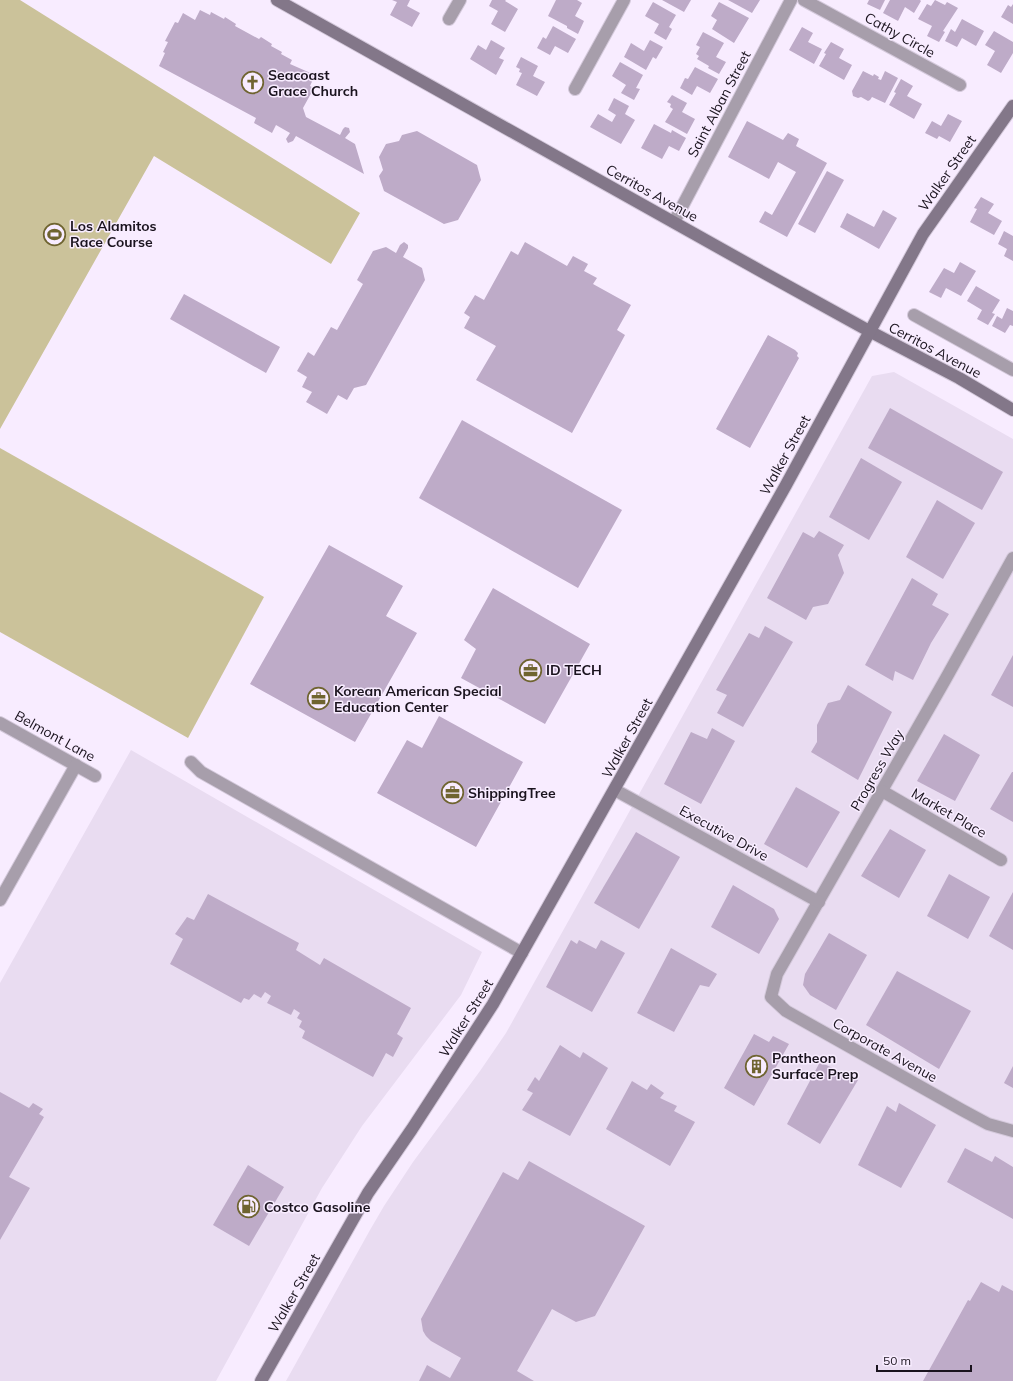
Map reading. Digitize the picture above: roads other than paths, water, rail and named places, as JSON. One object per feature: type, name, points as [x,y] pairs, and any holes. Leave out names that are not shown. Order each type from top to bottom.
[{"type":"main road","name":"Cerritos Avenue","points":[[277,0],[871,332],[959,378],[1013,410]]},
{"type":"main road","name":"Walker Street","points":[[261,1381],[368,1194],[494,1004],[786,486],[923,234],[1013,106]]},
{"type":"street","points":[[449,20],[460,0]]},
{"type":"street","points":[[575,89],[624,0]]},
{"type":"street","name":"Saint Alban Street","points":[[674,222],[791,0]]},
{"type":"street","name":"Cathy Circle","points":[[804,0],[960,85]]},
{"type":"street","points":[[914,315],[1013,370]]},
{"type":"street","name":"Progress Way","points":[[771,997],[777,974],[1013,558]]},
{"type":"street","name":"Belmont Lane","points":[[0,723],[94,776]]},
{"type":"street","points":[[191,762],[201,772],[522,953]]},
{"type":"street","points":[[0,900],[76,766]]},
{"type":"street","name":"Executive Drive","points":[[615,790],[819,902]]},
{"type":"street","name":"Market Place","points":[[882,791],[1001,860]]},
{"type":"street","name":"Corporate Avenue","points":[[771,997],[786,1011],[988,1124],[1013,1131]]},
{"type":"place","name":"Seacoast Grace Church","points":[[253,83]]},
{"type":"place","name":"Los Alamitos Race Course","points":[[55,234]]},
{"type":"place","name":"ID TECH","points":[[531,670]]},
{"type":"place","name":"Korean American Special Education Center","points":[[318,699]]},
{"type":"place","name":"ShippingTree","points":[[453,793]]},
{"type":"place","name":"Pantheon Surface Prep","points":[[756,1066]]},
{"type":"place","name":"Costco Gasoline","points":[[248,1207]]}]
